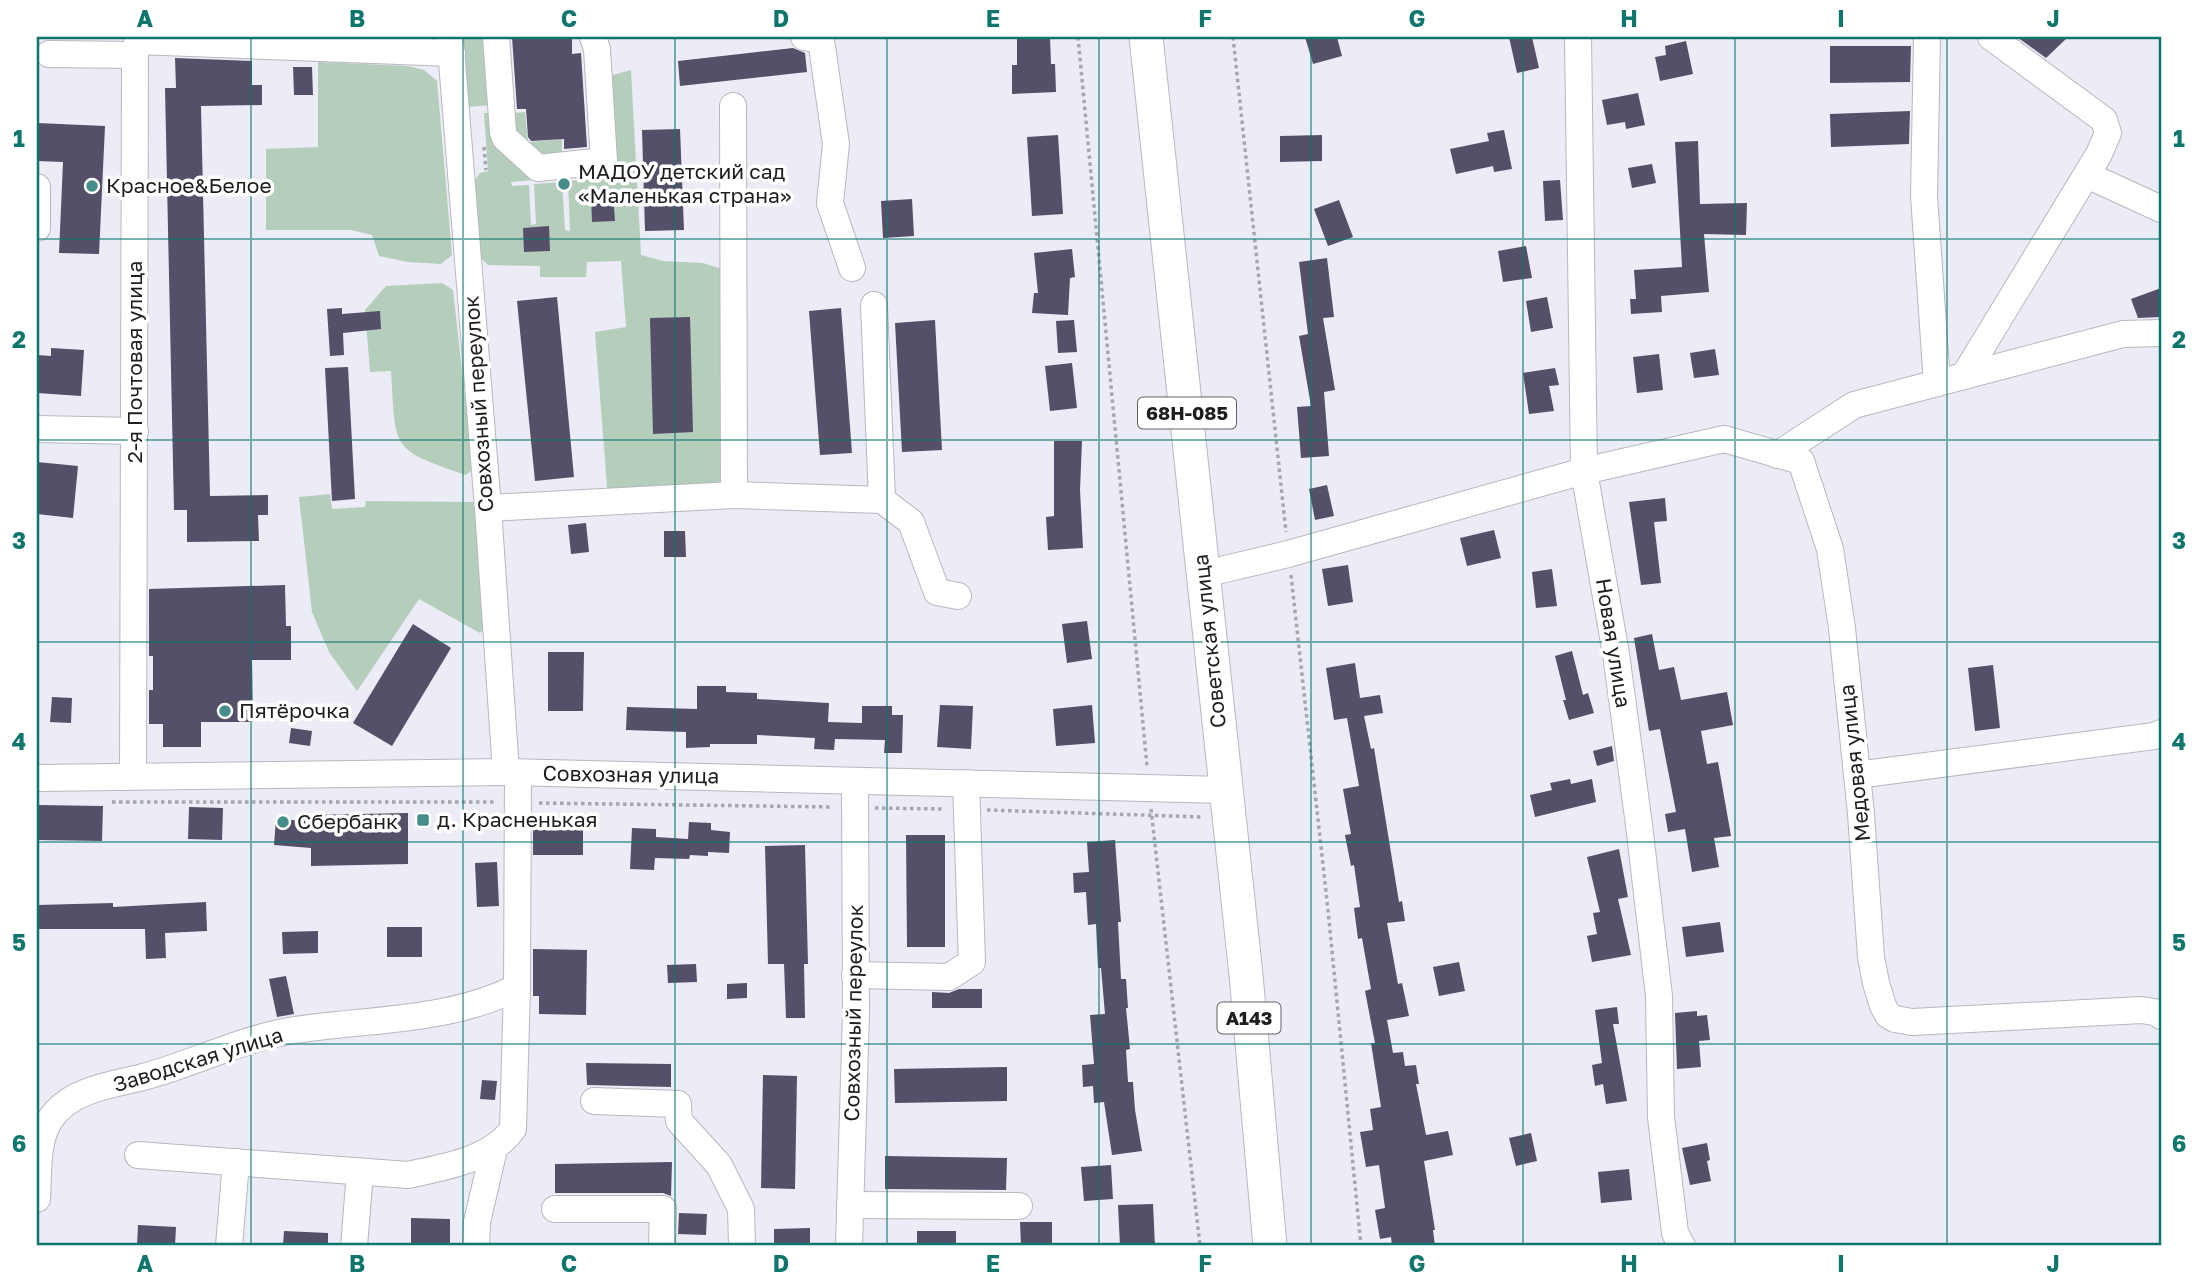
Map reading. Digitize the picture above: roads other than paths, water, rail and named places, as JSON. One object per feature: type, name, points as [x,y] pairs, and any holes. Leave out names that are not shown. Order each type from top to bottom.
[{"type":"main road","name":"Советская улица","points":[[1146,37],[1246,975],[1270,1246]]},
{"type":"street","points":[[496,37],[503,132],[505,138],[538,168],[604,161],[597,49],[593,37]]},
{"type":"street","points":[[804,37],[821,40],[826,57],[836,144],[830,203],[852,268]]},
{"type":"street","name":"Новая улица","points":[[1578,37],[1584,471],[1616,654],[1639,825],[1659,996],[1661,1117],[1675,1233],[1682,1246]]},
{"type":"street","points":[[1927,37],[1924,196],[1937,383]]},
{"type":"street","points":[[1964,376],[2087,175],[2108,133],[2104,120],[1991,37]]},
{"type":"street","points":[[41,55],[136,44],[451,45]]},
{"type":"street","name":"2-я Почтовая улица","points":[[133,776],[136,44]]},
{"type":"street","name":"Совхозный переулок","points":[[451,45],[488,508],[512,772],[518,802],[513,1129],[494,1149]]},
{"type":"street","points":[[733,106],[734,495]]},
{"type":"street","points":[[2087,175],[2161,209]]},
{"type":"street","points":[[37,187],[37,228]]},
{"type":"street","points":[[874,305],[882,500]]},
{"type":"street","points":[[1777,455],[1854,405],[2123,334],[2161,333]]},
{"type":"street","points":[[37,429],[135,430]]},
{"type":"street","name":"Медовая улица","points":[[1204,574],[1288,554],[1584,471],[1724,439],[1801,461],[1830,549],[1842,628],[1857,775],[1871,957],[1883,1006],[1888,1015],[1912,1022],[2142,1010],[2159,1013],[2161,1016]]},
{"type":"street","points":[[488,508],[734,495],[882,500],[911,522],[937,592],[958,596]]},
{"type":"street","points":[[1857,775],[2154,737],[2161,733]]},
{"type":"street","name":"Совхозная улица","points":[[37,778],[512,772],[1149,788],[1226,804]]},
{"type":"street","name":"Совхозный переулок","points":[[849,1246],[855,975],[855,781]]},
{"type":"street","points":[[855,975],[949,977],[972,962],[966,783]]},
{"type":"street","name":"Заводская улица","points":[[37,1199],[40,1140],[47,1123],[56,1112],[82,1094],[189,1064],[267,1036],[384,1021],[465,1007],[492,999],[517,987]]},
{"type":"street","points":[[594,1101],[678,1104],[679,1121],[719,1165],[741,1209],[742,1246]]},
{"type":"street","points":[[138,1155],[408,1175],[440,1168],[494,1149]]},
{"type":"street","points":[[475,1246],[477,1222],[494,1149]]},
{"type":"street","points":[[229,1246],[236,1162]]},
{"type":"street","points":[[354,1246],[360,1172]]},
{"type":"street","points":[[850,1205],[1019,1206]]},
{"type":"street","points":[[555,1209],[663,1209],[662,1246]]},
{"type":"place","name":"МАДОУ детский сад «Маленькая страна»","points":[[564,184]]},
{"type":"place","name":"Красное&Белое","points":[[92,186]]},
{"type":"place","name":"Пятёрочка","points":[[225,711]]},
{"type":"place","name":"д. Красненькая","points":[[423,820]]},
{"type":"place","name":"Сбербанк","points":[[283,822]]}]
